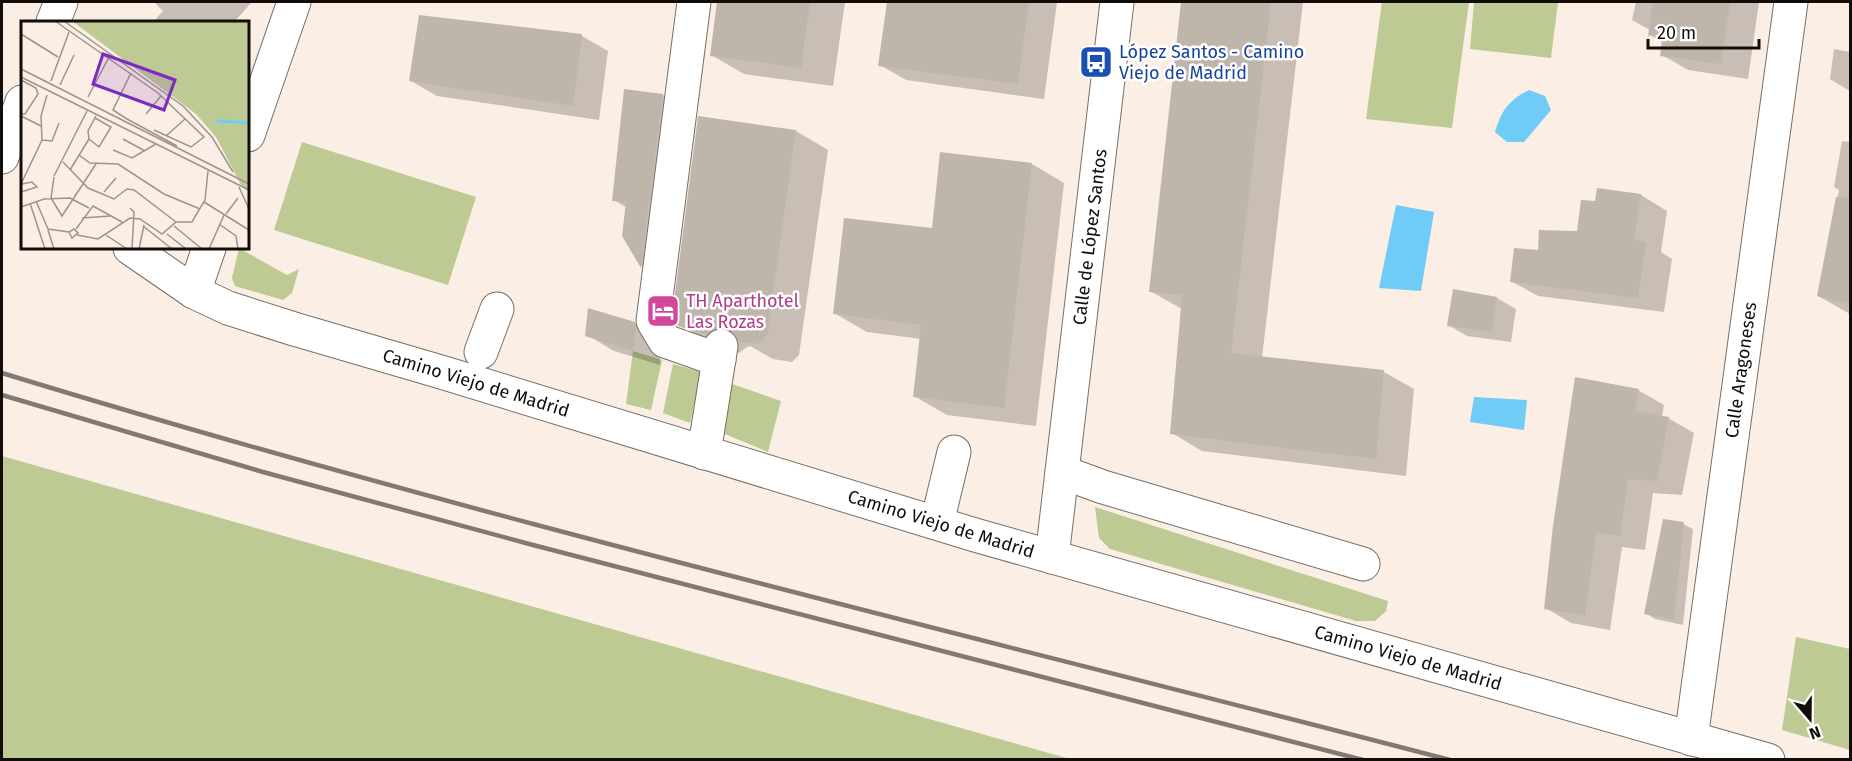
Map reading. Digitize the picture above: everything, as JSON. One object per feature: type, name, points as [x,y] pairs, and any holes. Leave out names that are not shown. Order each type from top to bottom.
[{"type":"street","points":[[53,21],[61,2]]},
{"type":"street","points":[[249,132],[294,2]]},
{"type":"street","points":[[694,2],[653,321],[665,341],[720,353],[704,453]]},
{"type":"street","name":"Calle de López Santos","points":[[1052,557],[1117,2]]},
{"type":"street","name":"Calle Aragoneses","points":[[1692,739],[1791,2]]},
{"type":"street","points":[[21,105],[2,157],[21,168]]},
{"type":"street","name":"Camino Viejo de Madrid","points":[[131,249],[194,292],[228,308],[283,326],[1052,557],[1768,759]]},
{"type":"street","points":[[194,292],[209,249]]},
{"type":"street","points":[[481,352],[497,309]]},
{"type":"street","points":[[937,523],[954,452]]},
{"type":"street","points":[[1062,472],[1103,487],[1363,564]]},
{"type":"green space","points":[[1382,2],[1469,2],[1452,128],[1366,119]]},
{"type":"green space","points":[[1474,2],[1558,2],[1551,58],[1470,49]]},
{"type":"green space","points":[[302,142],[476,197],[448,285],[274,230]]},
{"type":"green space","points":[[239,249],[287,275],[299,269],[292,293],[283,300],[235,286],[232,278]]},
{"type":"green space","points":[[633,351],[662,360],[651,410],[626,404]]},
{"type":"green space","points":[[673,364],[702,372],[690,423],[663,413]]},
{"type":"green space","points":[[732,384],[781,401],[768,452],[720,432]]},
{"type":"green space","points":[[2,456],[1070,759],[2,759]]},
{"type":"green space","points":[[1095,507],[1388,601],[1386,611],[1375,621],[1356,621],[1110,549],[1099,538]]},
{"type":"green space","points":[[1796,637],[1850,649],[1850,750],[1782,730]]},
{"type":"water","points":[[1529,90],[1545,96],[1551,110],[1524,142],[1507,142],[1495,132],[1500,118],[1511,102]]},
{"type":"water","points":[[1396,205],[1434,212],[1421,291],[1379,288]]},
{"type":"water","points":[[1474,397],[1527,400],[1524,430],[1470,422]]},
{"type":"building","points":[[717,2],[810,2],[801,68],[710,56]]},
{"type":"building","points":[[887,2],[1029,2],[1018,84],[878,66]]},
{"type":"building","points":[[1181,2],[1271,2],[1231,353],[1384,370],[1376,459],[1170,434],[1182,295],[1149,292]]},
{"type":"building","points":[[1653,2],[1730,2],[1721,64],[1660,56],[1663,33],[1648,36]]},
{"type":"building","points":[[419,15],[582,34],[573,106],[409,81]]},
{"type":"building","points":[[624,89],[663,94],[641,268],[622,236],[626,202],[612,201]]},
{"type":"building","points":[[698,116],[796,130],[767,336],[758,344],[739,341],[733,332],[724,328],[714,329],[706,335],[678,326],[672,317]]},
{"type":"building","points":[[940,152],[1032,163],[1004,408],[913,397],[921,325],[833,314],[844,218],[932,228]]},
{"type":"building","points":[[1597,188],[1641,194],[1634,240],[1646,242],[1638,298],[1510,282],[1514,248],[1538,250],[1539,230],[1577,231],[1581,200],[1595,201]]},
{"type":"building","points":[[1836,197],[1851,198],[1851,305],[1817,296]]},
{"type":"building","points":[[1453,289],[1497,297],[1492,332],[1447,326]]},
{"type":"building","points":[[588,308],[635,322],[633,351],[585,336]]},
{"type":"building","points":[[1575,377],[1639,389],[1635,411],[1669,417],[1657,481],[1628,479],[1620,536],[1596,533],[1585,616],[1544,609],[1553,526]]},
{"type":"building","points":[[1663,519],[1684,522],[1674,620],[1644,614]]},
{"type":"railway","points":[[2,373],[181,426],[542,526],[1450,760]]},
{"type":"railway","points":[[2,395],[263,472],[533,545],[1363,760]]},
{"type":"place","name":"López Santos - Camino Viejo de Madrid","points":[[1096,62]]},
{"type":"place","name":"TH Aparthotel Las Rozas","points":[[663,311]]}]
